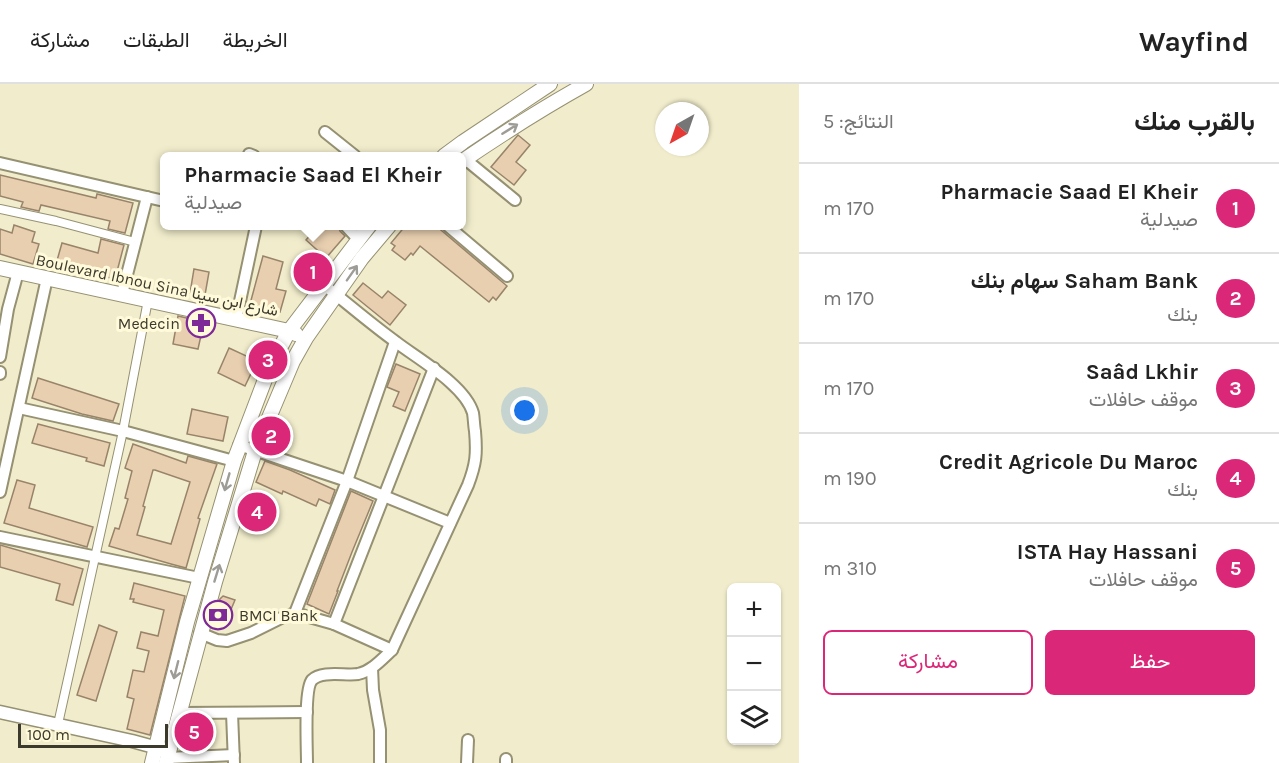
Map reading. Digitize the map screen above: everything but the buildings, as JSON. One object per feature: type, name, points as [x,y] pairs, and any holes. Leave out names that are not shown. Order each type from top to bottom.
[{"type":"main road","points":[[449,152],[550,84]]},
{"type":"main road","points":[[466,158],[553,102],[586,84]]},
{"type":"main road","points":[[152,763],[199,578],[239,445],[269,369],[289,331],[365,230]]},
{"type":"main road","points":[[168,757],[200,633],[255,451],[293,361],[306,338],[362,258],[385,230]]},
{"type":"main road","name":"Boulevard Ibnou Sina شارع ابن سينا","points":[[0,268],[289,331],[306,338]]},
{"type":"street","points":[[325,132],[350,152]]},
{"type":"street","points":[[466,162],[515,200]]},
{"type":"street","points":[[0,163],[160,200]]},
{"type":"street","points":[[122,294],[147,197]]},
{"type":"street","points":[[0,209],[135,242]]},
{"type":"street","points":[[236,320],[255,230]]},
{"type":"street","points":[[350,230],[358,239]]},
{"type":"street","points":[[454,230],[507,276]]},
{"type":"street","points":[[0,357],[4,307],[18,272]]},
{"type":"street","points":[[1,487],[47,278]]},
{"type":"street","points":[[307,763],[309,686],[313,679],[321,675],[358,674],[372,668],[392,650],[472,477],[477,451],[473,412],[458,389],[434,368],[395,342],[324,285]]},
{"type":"street","points":[[58,724],[123,430],[148,300]]},
{"type":"street","points":[[295,613],[347,481],[395,342]]},
{"type":"street","points":[[334,624],[434,368]]},
{"type":"street","points":[[19,408],[123,430],[234,461]]},
{"type":"street","points":[[239,445],[347,481],[450,523]]},
{"type":"street","points":[[0,537],[199,578]]},
{"type":"street","points":[[200,633],[217,640],[227,641],[295,613],[334,624],[392,650]]},
{"type":"street","points":[[372,668],[373,690],[380,730],[380,763]]},
{"type":"street","points":[[0,712],[155,748],[168,757],[234,759],[232,713]]},
{"type":"street","points":[[179,713],[307,712]]},
{"type":"street","points":[[467,763],[468,740]]},
{"type":"place","name":"Pharmacie Saad El Kheir","points":[[313,272]]},
{"type":"place","name":"Medecin","points":[[201,323]]},
{"type":"place","name":"Saâd Lkhir","points":[[268,360]]},
{"type":"place","name":"Saham Bank سهام بنك","points":[[271,436]]},
{"type":"place","name":"Credit Agricole Du Maroc","points":[[257,512]]},
{"type":"place","name":"BMCI Bank","points":[[218,615]]},
{"type":"place","name":"ISTA Hay Hassani","points":[[194,732]]}]
